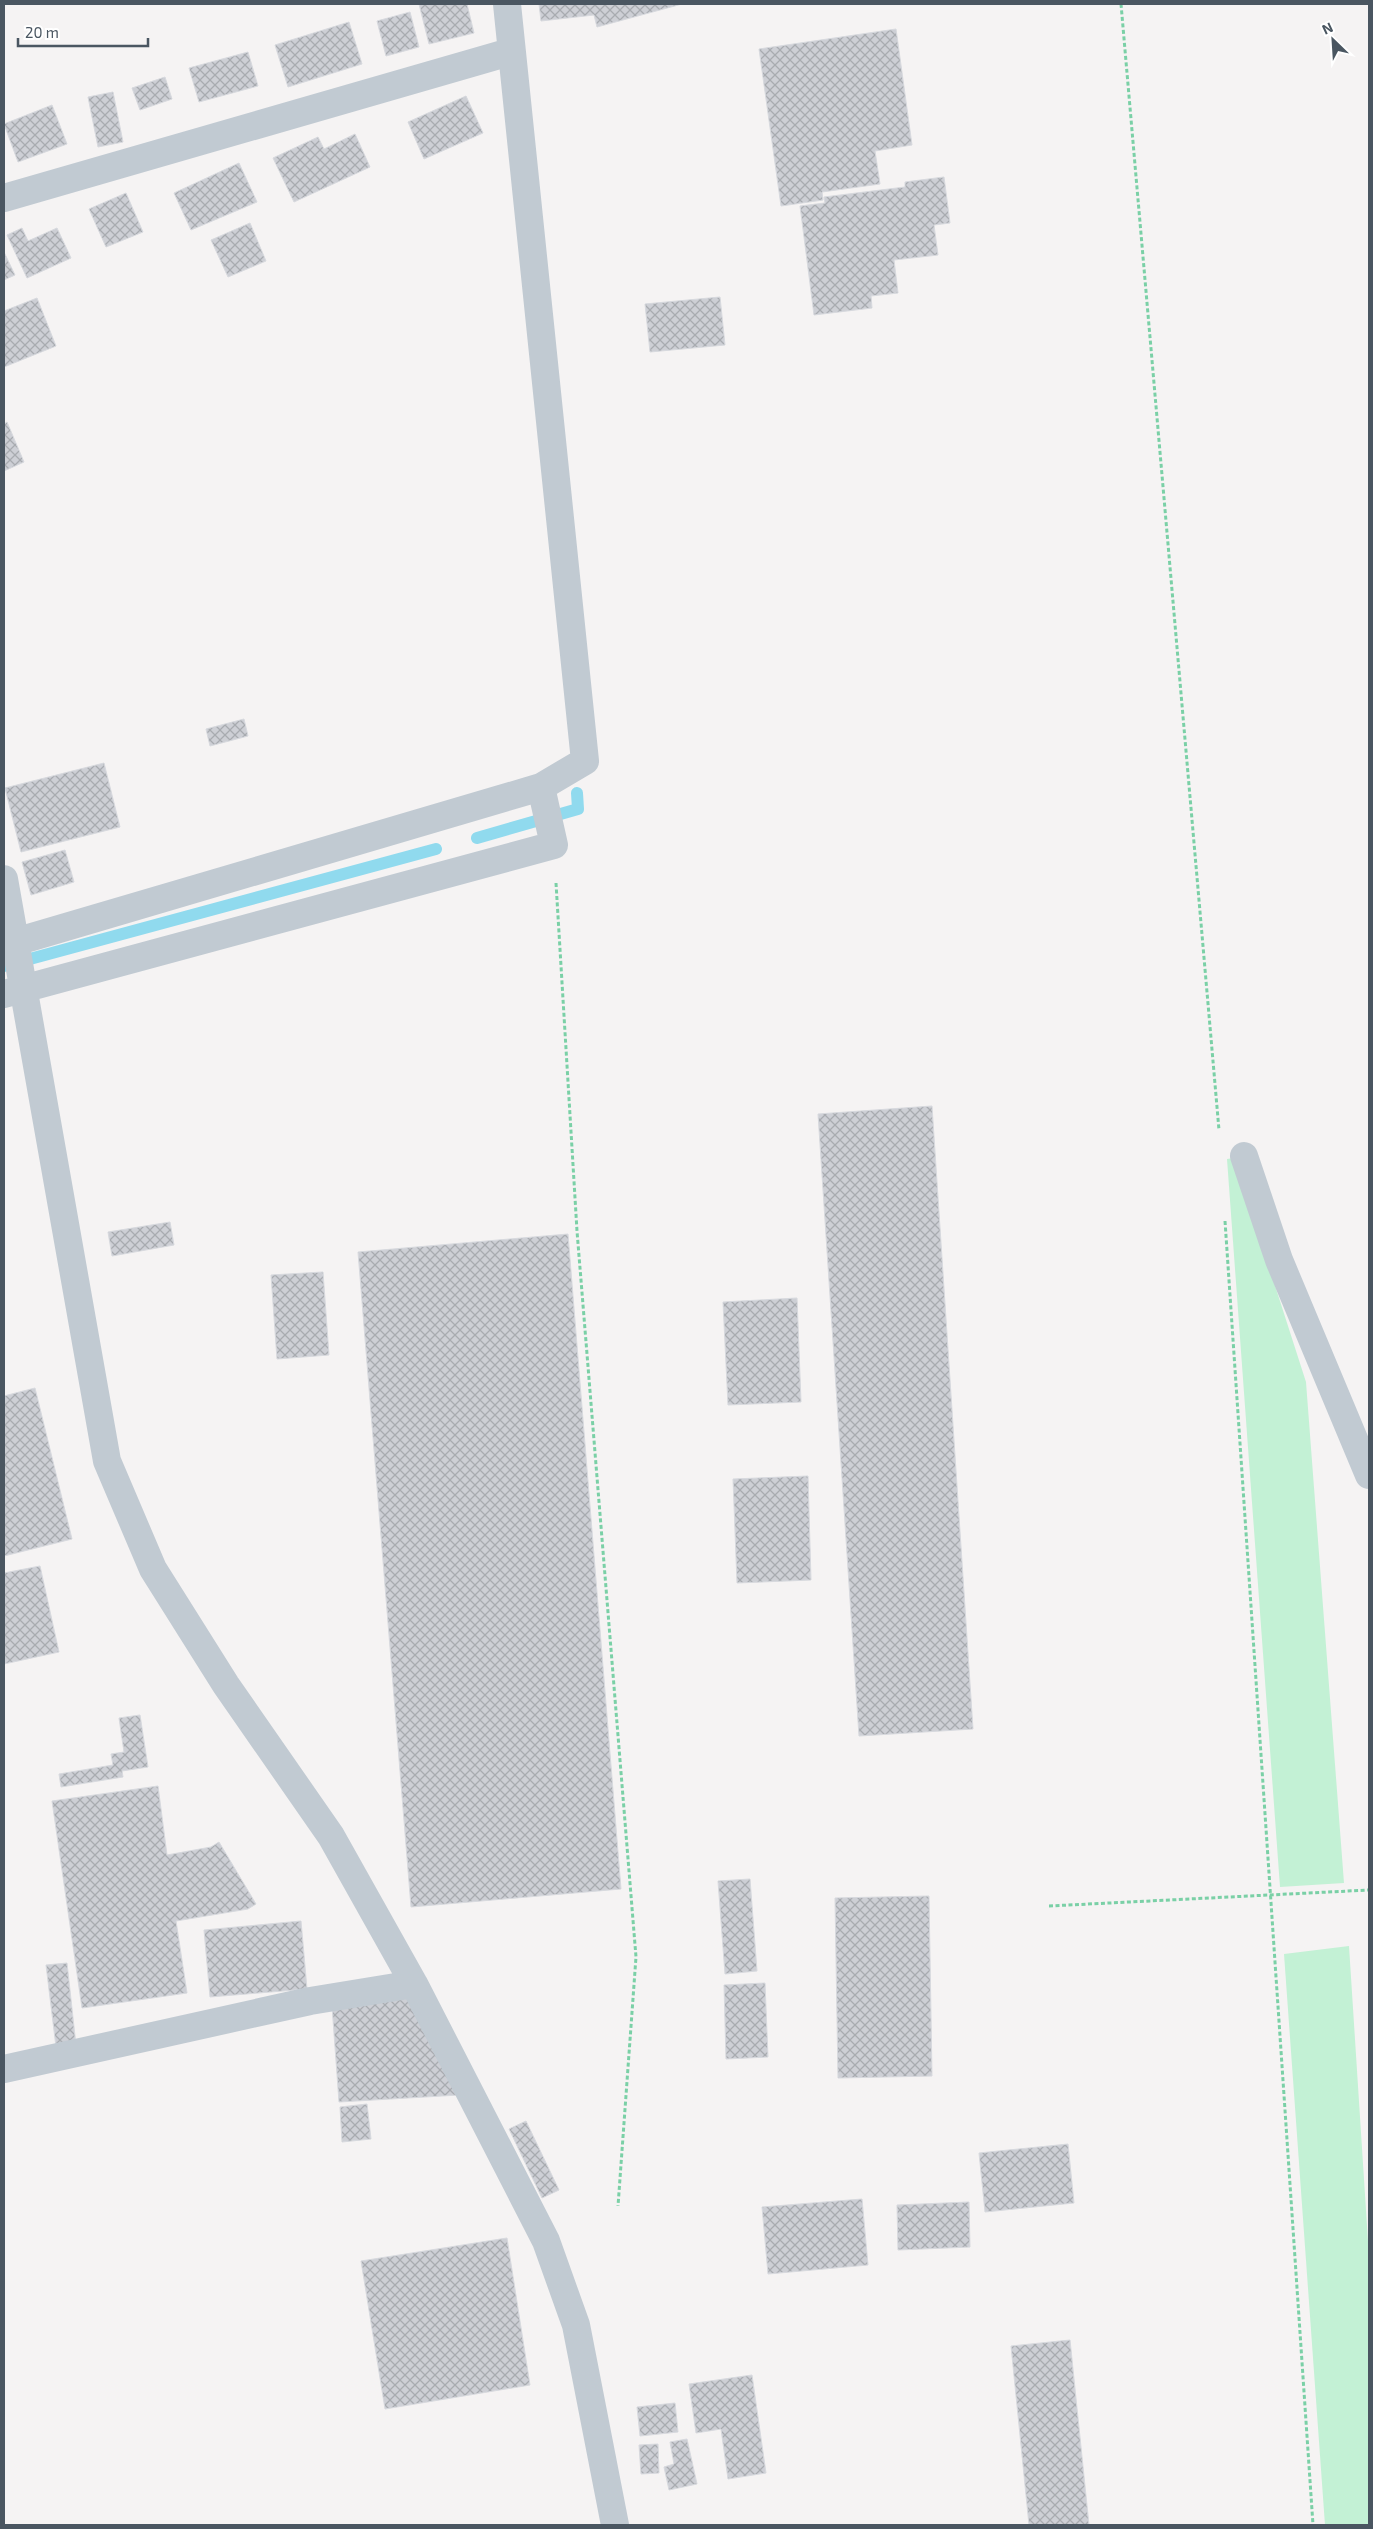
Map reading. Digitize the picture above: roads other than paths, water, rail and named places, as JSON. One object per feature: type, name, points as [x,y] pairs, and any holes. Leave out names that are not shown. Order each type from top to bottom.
[{"type":"street","points":[[16,969],[541,787],[585,761],[510,52],[507,4]]},
{"type":"street","points":[[4,198],[510,52]]},
{"type":"street","points":[[16,969],[554,845],[541,787]]},
{"type":"street","points":[[4,879],[16,969],[107,1461],[153,1570],[226,1685],[331,1836],[414,1984],[546,2241],[576,2325],[615,2525]]},
{"type":"street","points":[[1244,1156],[1279,1260],[1369,1475]]},
{"type":"street","points":[[4,2069],[310,2001],[414,1984]]},
{"type":"waterway","points":[[477,838],[578,809],[577,793]]},
{"type":"waterway","points":[[4,966],[436,849]]}]
